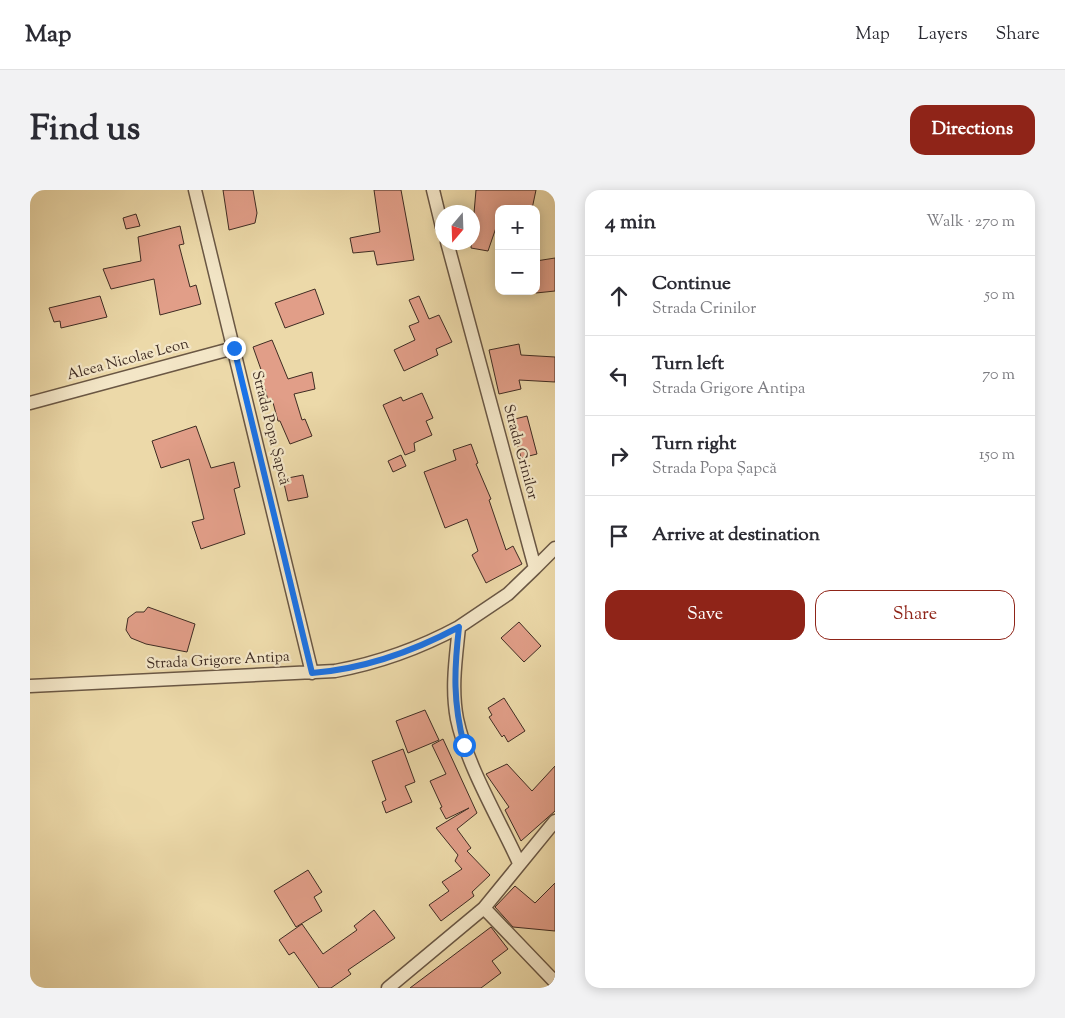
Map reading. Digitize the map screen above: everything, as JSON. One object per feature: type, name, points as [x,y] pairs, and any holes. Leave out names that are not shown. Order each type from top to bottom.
[{"type":"street","name":"Strada Popa Șapcă","points":[[194,190],[312,673]]},
{"type":"street","points":[[432,190],[436,205]]},
{"type":"street","name":"Strada Crinilor","points":[[449,250],[535,568]]},
{"type":"street","name":"Aleea Nicolae Leon","points":[[30,403],[234,348]]},
{"type":"street","points":[[519,863],[464,745],[457,718],[454,671],[459,627],[508,594],[555,548]]},
{"type":"street","name":"Strada Grigore Antipa","points":[[30,686],[312,673],[368,665],[441,637],[459,627]]},
{"type":"street","points":[[388,988],[484,908],[555,821]]},
{"type":"street","points":[[484,908],[555,982]]},
{"type":"building","points":[[223,190],[253,190],[257,213],[255,223],[229,230]]},
{"type":"building","points":[[374,190],[401,190],[414,260],[377,265],[374,251],[353,253],[350,238],[380,232]]},
{"type":"building","points":[[476,190],[536,190],[533,205],[495,205],[495,231],[488,251],[480,250],[480,205],[475,205]]},
{"type":"building","points":[[136,214],[140,226],[126,229],[123,218]]},
{"type":"building","points":[[180,226],[184,244],[179,245],[190,287],[196,285],[201,304],[160,315],[154,279],[111,289],[103,269],[141,261],[138,237]]},
{"type":"building","points":[[555,258],[555,291],[540,293],[540,260]]},
{"type":"building","points":[[315,289],[324,314],[285,328],[275,303]]},
{"type":"building","points":[[100,296],[107,317],[61,328],[60,321],[54,322],[49,308]]},
{"type":"building","points":[[419,296],[429,319],[439,315],[452,342],[436,349],[438,355],[404,371],[394,350],[415,340],[409,326],[419,322],[409,300]]},
{"type":"building","points":[[272,340],[288,379],[312,372],[315,389],[294,394],[302,420],[305,419],[312,436],[290,444],[280,421],[278,421],[272,399],[268,400],[262,379],[264,378],[253,347]]},
{"type":"building","points":[[519,344],[521,355],[555,357],[555,382],[519,380],[521,389],[499,394],[489,350]]},
{"type":"building","points":[[422,393],[433,418],[426,421],[432,435],[414,443],[415,451],[405,455],[383,405],[401,397],[403,401]]},
{"type":"building","points":[[527,416],[537,454],[521,458],[511,420]]},
{"type":"building","points":[[196,426],[211,468],[234,462],[240,487],[234,489],[245,534],[201,549],[192,522],[204,519],[189,459],[161,468],[152,441]]},
{"type":"building","points":[[471,444],[478,463],[476,464],[491,499],[489,500],[506,550],[513,546],[522,564],[486,583],[472,555],[478,551],[467,519],[445,528],[424,472],[456,460],[453,450]]},
{"type":"building","points":[[401,455],[406,466],[393,472],[388,461]]},
{"type":"building","points":[[303,475],[308,497],[288,501],[283,479]]},
{"type":"building","points":[[148,607],[195,624],[187,652],[146,644],[131,638],[126,630],[128,618],[136,612],[144,612]]},
{"type":"building","points":[[519,622],[541,646],[524,662],[501,638]]},
{"type":"building","points":[[504,698],[525,731],[508,742],[504,735],[502,737],[489,717],[492,715],[488,708]]},
{"type":"building","points":[[425,710],[439,740],[408,753],[396,721]]},
{"type":"building","points":[[443,739],[477,813],[457,829],[471,848],[467,851],[490,875],[472,892],[474,896],[441,921],[429,905],[449,891],[442,882],[462,869],[455,861],[458,855],[436,828],[469,808],[446,819],[440,808],[442,807],[430,781],[446,774],[432,745]]},
{"type":"building","points":[[403,749],[415,782],[405,786],[412,802],[386,813],[382,802],[386,800],[372,761]]},
{"type":"building","points":[[507,764],[532,791],[555,766],[555,811],[521,841],[505,810],[509,807],[486,774]]},
{"type":"building","points":[[308,870],[322,892],[314,897],[322,911],[296,927],[274,891]]},
{"type":"building","points":[[555,883],[555,931],[513,927],[495,907],[515,886],[535,903]]},
{"type":"building","points":[[374,910],[395,938],[348,970],[351,974],[331,988],[319,988],[294,952],[289,955],[279,940],[302,924],[323,954],[357,930],[354,926]]},
{"type":"building","points":[[491,927],[508,949],[492,961],[501,973],[481,988],[410,988]]},
{"type":"route","points":[[234,348],[312,673],[368,665],[441,637],[459,627],[454,671],[454,690],[457,718],[464,745]]}]
